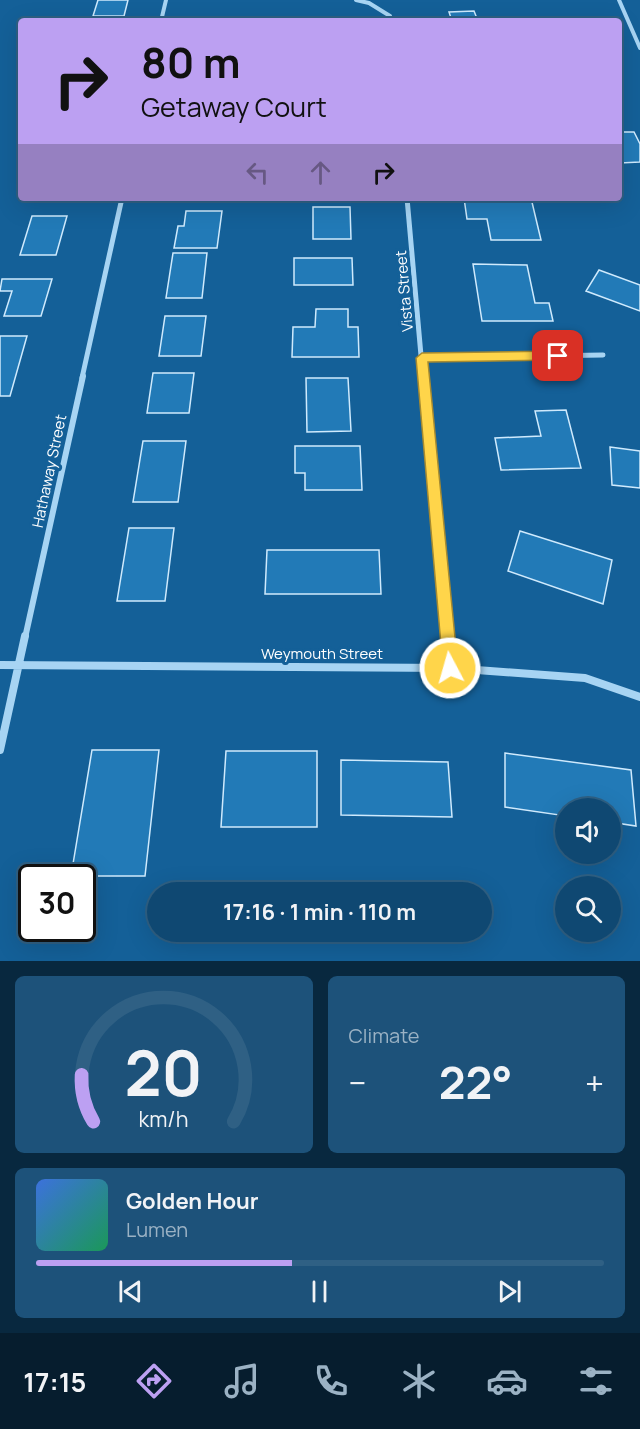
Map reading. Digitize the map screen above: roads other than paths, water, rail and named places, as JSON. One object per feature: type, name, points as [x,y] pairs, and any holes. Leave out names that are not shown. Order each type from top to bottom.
[{"type":"street","points":[[162,18],[166,0]]},
{"type":"street","points":[[356,0],[369,3],[389,18]]},
{"type":"street","points":[[619,0],[640,48]]},
{"type":"street","name":"Hathaway Street","points":[[0,750],[121,201]]},
{"type":"street","name":"Vista Street","points":[[407,201],[450,668]]},
{"type":"street","points":[[422,358],[603,355]]},
{"type":"street","name":"Weymouth Street","points":[[0,665],[450,668],[585,678],[640,697]]}]
